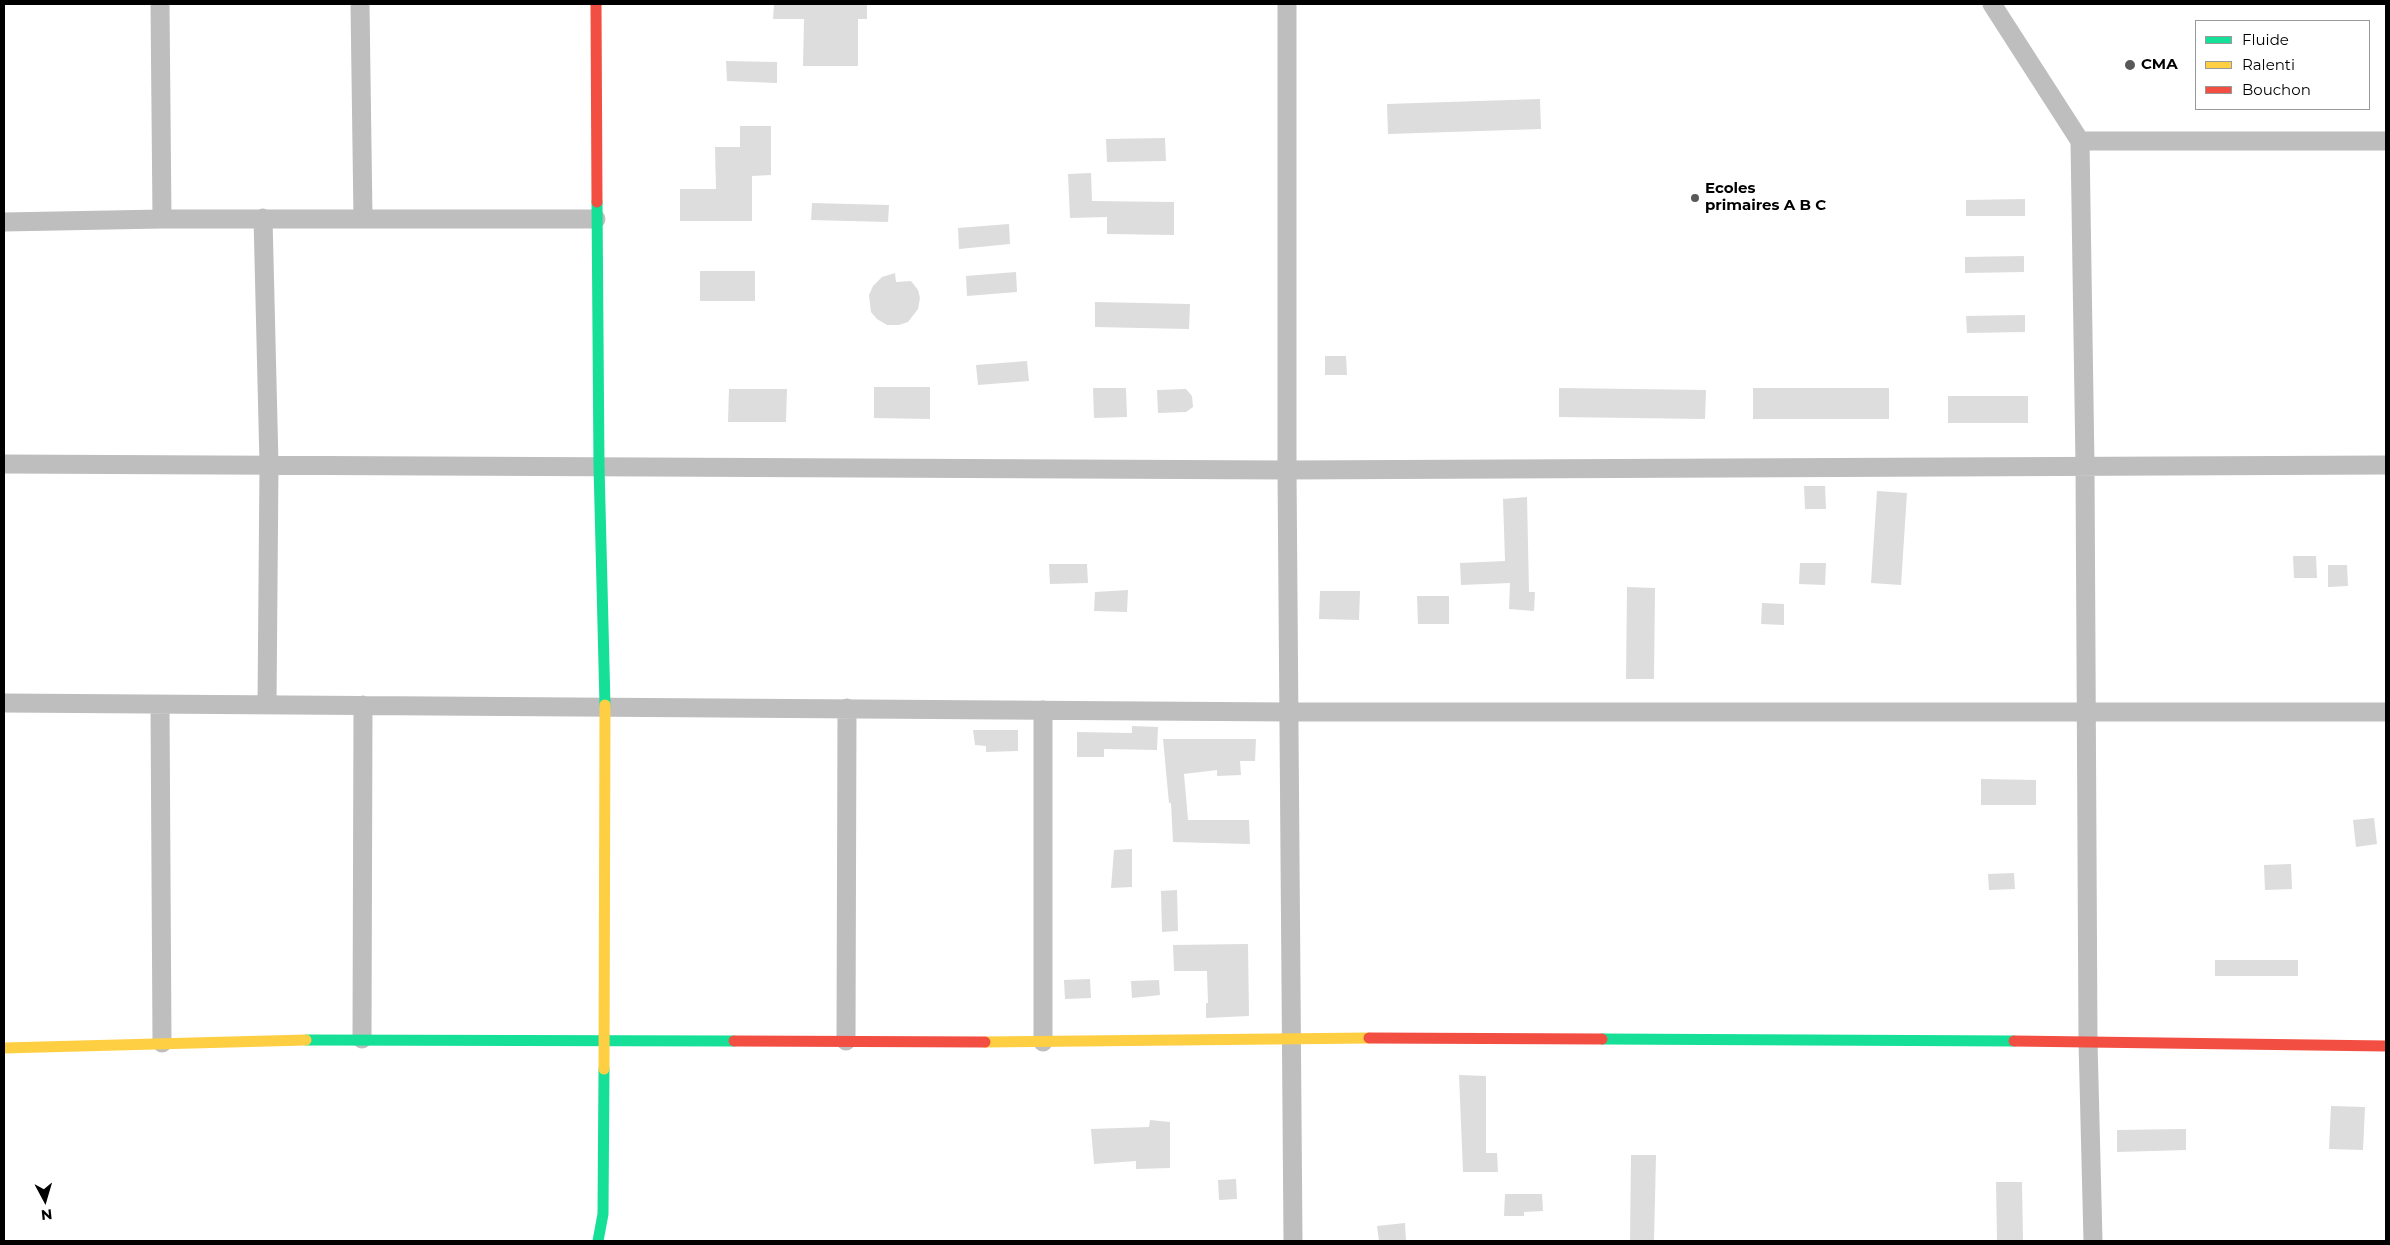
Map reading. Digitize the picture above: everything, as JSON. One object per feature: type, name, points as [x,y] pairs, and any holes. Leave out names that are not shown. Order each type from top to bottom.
[{"type":"street","points":[[160,4],[162,219]]},
{"type":"street","points":[[360,4],[363,218]]},
{"type":"street","points":[[596,4],[599,466],[605,706],[603,1214],[598,1241]]},
{"type":"street","points":[[1287,4],[1290,1038],[1293,1241]]},
{"type":"street","points":[[1992,4],[2080,141],[2085,466],[2088,1041],[2093,1241]]},
{"type":"street","points":[[2080,141],[2386,141]]},
{"type":"street","points":[[263,218],[269,464],[267,705]]},
{"type":"street","points":[[4,222],[263,218],[596,219]]},
{"type":"street","points":[[4,464],[1288,470],[2386,465]]},
{"type":"street","points":[[4,703],[1289,712],[2386,712]]},
{"type":"street","points":[[160,705],[162,1042]]},
{"type":"street","points":[[362,1039],[363,705]]},
{"type":"street","points":[[846,1041],[847,708]]},
{"type":"street","points":[[1043,710],[1043,1042]]},
{"type":"street","points":[[4,1048],[162,1042],[362,1039],[604,1042],[1043,1042],[1290,1038],[2088,1041],[2386,1046]]},
{"type":"building","points":[[774,4],[867,4],[867,19],[858,19],[858,66],[803,66],[804,19],[773,19]]},
{"type":"building","points":[[726,61],[777,62],[777,83],[727,81]]},
{"type":"building","points":[[1540,99],[1541,129],[1388,134],[1387,104]]},
{"type":"building","points":[[740,126],[771,126],[771,175],[752,176],[752,221],[680,221],[680,189],[716,189],[715,147],[740,147]]},
{"type":"building","points":[[1165,138],[1166,161],[1107,162],[1106,139]]},
{"type":"building","points":[[1091,173],[1092,201],[1174,202],[1174,235],[1107,234],[1107,217],[1070,218],[1068,174]]},
{"type":"building","points":[[2025,199],[2025,216],[1966,216],[1966,200]]},
{"type":"building","points":[[812,203],[889,205],[888,222],[811,220]]},
{"type":"building","points":[[1009,224],[1010,244],[959,249],[958,228]]},
{"type":"building","points":[[2024,256],[2024,272],[1965,273],[1965,257]]},
{"type":"building","points":[[700,271],[755,271],[755,301],[700,301]]},
{"type":"building","points":[[1016,272],[1017,292],[967,296],[966,276]]},
{"type":"building","points":[[895,273],[896,282],[911,281],[918,290],[920,298],[918,309],[908,322],[899,325],[887,325],[877,319],[871,312],[869,295],[873,286],[882,277]]},
{"type":"building","points":[[1095,302],[1190,304],[1189,329],[1095,327]]},
{"type":"building","points":[[2025,315],[2025,332],[1967,333],[1966,316]]},
{"type":"building","points":[[1325,356],[1346,356],[1347,375],[1325,375]]},
{"type":"building","points":[[1027,361],[1029,381],[978,385],[976,365]]},
{"type":"building","points":[[874,387],[930,387],[930,419],[874,418]]},
{"type":"building","points":[[1093,388],[1126,388],[1127,417],[1094,418]]},
{"type":"building","points":[[1559,388],[1706,390],[1705,419],[1559,417]]},
{"type":"building","points":[[1753,388],[1889,388],[1889,419],[1753,419]]},
{"type":"building","points":[[729,389],[787,389],[786,422],[728,422]]},
{"type":"building","points":[[1186,389],[1192,396],[1193,407],[1186,412],[1158,413],[1157,390]]},
{"type":"building","points":[[1948,396],[2028,396],[2028,423],[1948,423]]},
{"type":"building","points":[[1804,486],[1825,486],[1826,509],[1805,509]]},
{"type":"building","points":[[1877,491],[1907,493],[1901,585],[1871,583]]},
{"type":"building","points":[[1527,497],[1529,592],[1535,592],[1534,611],[1509,609],[1510,583],[1461,585],[1460,563],[1505,561],[1503,499]]},
{"type":"building","points":[[2293,556],[2316,556],[2317,578],[2294,578]]},
{"type":"building","points":[[1800,563],[1826,563],[1825,585],[1799,584]]},
{"type":"building","points":[[1049,564],[1087,564],[1088,583],[1050,584]]},
{"type":"building","points":[[2328,565],[2347,565],[2348,586],[2328,587]]},
{"type":"building","points":[[1627,587],[1655,588],[1654,679],[1626,679]]},
{"type":"building","points":[[1128,590],[1127,612],[1094,611],[1095,592]]},
{"type":"building","points":[[1320,591],[1360,591],[1359,620],[1319,619]]},
{"type":"building","points":[[1417,596],[1449,596],[1449,624],[1418,624]]},
{"type":"building","points":[[1762,603],[1784,604],[1784,625],[1761,624]]},
{"type":"building","points":[[1132,726],[1158,727],[1157,750],[1104,749],[1104,757],[1077,757],[1077,732],[1132,733]]},
{"type":"building","points":[[973,730],[1018,730],[1018,751],[986,752],[986,746],[975,745]]},
{"type":"building","points":[[1163,739],[1256,739],[1255,761],[1240,761],[1241,775],[1217,776],[1217,770],[1184,774],[1188,820],[1249,820],[1250,844],[1173,842],[1171,803],[1169,803]]},
{"type":"building","points":[[1981,779],[2036,780],[2036,805],[1981,805]]},
{"type":"building","points":[[2374,818],[2377,844],[2356,847],[2353,820]]},
{"type":"building","points":[[1132,849],[1132,887],[1111,888],[1114,850]]},
{"type":"building","points":[[2291,864],[2292,889],[2265,890],[2264,865]]},
{"type":"building","points":[[2014,873],[2015,889],[1989,890],[1988,874]]},
{"type":"building","points":[[1177,890],[1178,931],[1162,932],[1161,891]]},
{"type":"building","points":[[1248,944],[1249,1016],[1206,1018],[1206,1003],[1208,1003],[1207,971],[1174,971],[1173,945]]},
{"type":"building","points":[[2215,960],[2298,960],[2298,976],[2215,976]]},
{"type":"building","points":[[1090,979],[1091,998],[1065,999],[1064,980]]},
{"type":"building","points":[[1159,980],[1160,995],[1132,998],[1131,981]]},
{"type":"building","points":[[1459,1075],[1486,1076],[1486,1153],[1497,1153],[1498,1172],[1463,1172]]},
{"type":"building","points":[[2331,1106],[2365,1107],[2363,1150],[2329,1149]]},
{"type":"building","points":[[1150,1120],[1170,1122],[1170,1168],[1136,1169],[1136,1161],[1094,1164],[1091,1129],[1149,1127]]},
{"type":"building","points":[[2186,1129],[2186,1150],[2117,1152],[2117,1130]]},
{"type":"building","points":[[1631,1155],[1656,1155],[1654,1241],[1630,1241]]},
{"type":"building","points":[[1236,1179],[1237,1199],[1219,1200],[1218,1180]]},
{"type":"building","points":[[1996,1182],[2022,1182],[2023,1241],[1997,1241]]},
{"type":"building","points":[[1505,1194],[1542,1194],[1543,1211],[1524,1212],[1524,1216],[1504,1216]]},
{"type":"building","points":[[1405,1223],[1406,1241],[1379,1241],[1377,1226]]},
{"type":"traffic: fast","points":[[597,202],[599,466],[605,705]]},
{"type":"traffic: fast","points":[[1602,1039],[2014,1041]]},
{"type":"traffic: fast","points":[[306,1040],[734,1041]]},
{"type":"traffic: fast","points":[[598,1241],[603,1214],[604,1069]]},
{"type":"traffic: slow","points":[[604,1069],[605,705]]},
{"type":"traffic: slow","points":[[985,1042],[1369,1038]]},
{"type":"traffic: slow","points":[[4,1048],[306,1040]]},
{"type":"traffic: jam","points":[[596,4],[597,202]]},
{"type":"traffic: jam","points":[[1369,1038],[1602,1039]]},
{"type":"traffic: jam","points":[[734,1041],[985,1042]]},
{"type":"traffic: jam","points":[[2014,1041],[2386,1046]]},
{"type":"place","name":"CMA","points":[[2130,65]]},
{"type":"place","name":"Ecoles primaires A B C","points":[[1695,198]]}]
